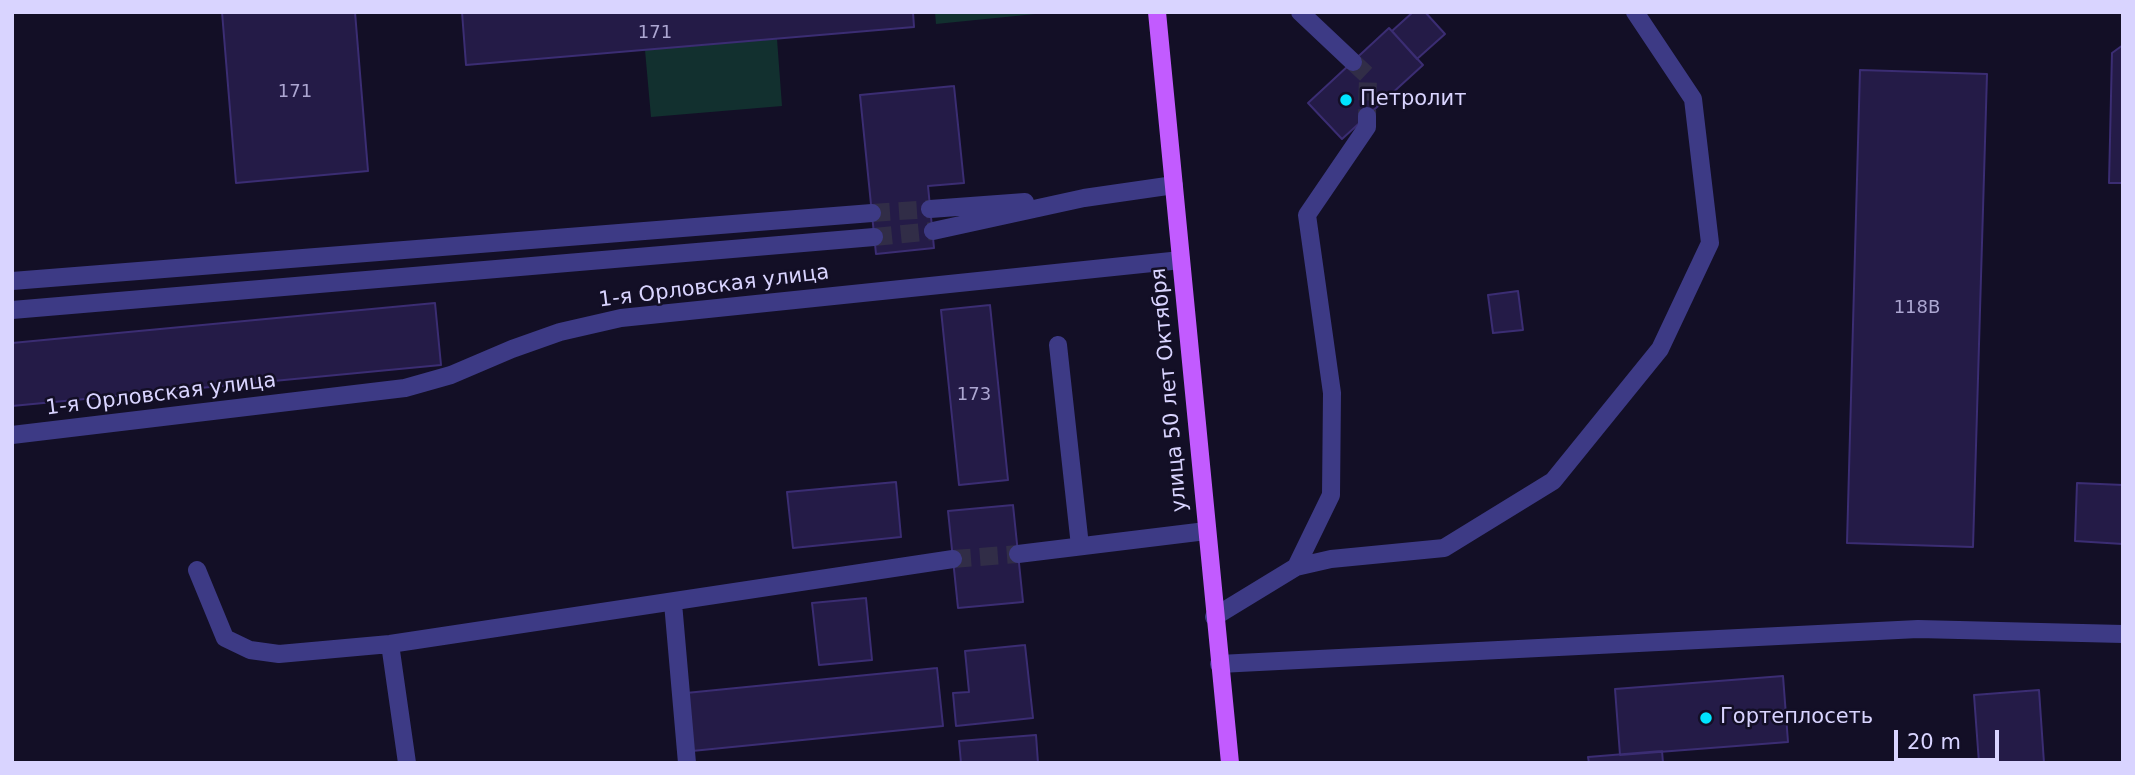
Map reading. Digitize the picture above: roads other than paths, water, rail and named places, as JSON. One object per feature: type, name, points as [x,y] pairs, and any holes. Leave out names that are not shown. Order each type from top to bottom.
[{"type":"main road","name":"улица 50 лет Октября","points":[[1157,12],[1230,763]]},
{"type":"street","points":[[1300,12],[1353,62]]},
{"type":"street","points":[[1214,617],[1296,567],[1331,559],[1444,548],[1553,481],[1660,349],[1710,243],[1693,99],[1634,12]]},
{"type":"street","points":[[1296,567],[1331,495],[1332,393],[1307,215],[1367,127],[1367,117]]},
{"type":"street","points":[[933,231],[1084,198],[1174,184]]},
{"type":"street","points":[[930,209],[1084,198]]},
{"type":"street","points":[[12,281],[872,213]]},
{"type":"street","points":[[12,310],[874,237]]},
{"type":"street","name":"1-я Орловская улица","points":[[12,435],[405,388],[450,375],[561,332],[621,318],[1181,260]]},
{"type":"street","points":[[1058,345],[1080,546]]},
{"type":"street","points":[[1018,554],[1206,531]]},
{"type":"street","points":[[197,570],[225,638],[250,650],[279,654],[390,644],[953,559]]},
{"type":"street","points":[[673,603],[687,763]]},
{"type":"street","points":[[1219,664],[1918,629],[2123,634]]},
{"type":"street","points":[[390,644],[407,763]]},
{"type":"tunnel","points":[[1353,62],[1368,76],[1367,116]]},
{"type":"tunnel","points":[[872,213],[930,209]]},
{"type":"tunnel","points":[[874,237],[933,231]]},
{"type":"tunnel","points":[[953,559],[1018,554]]},
{"type":"place","name":"Петролит","points":[[1346,100]]},
{"type":"place","name":"Гортеплосеть","points":[[1706,718]]}]
